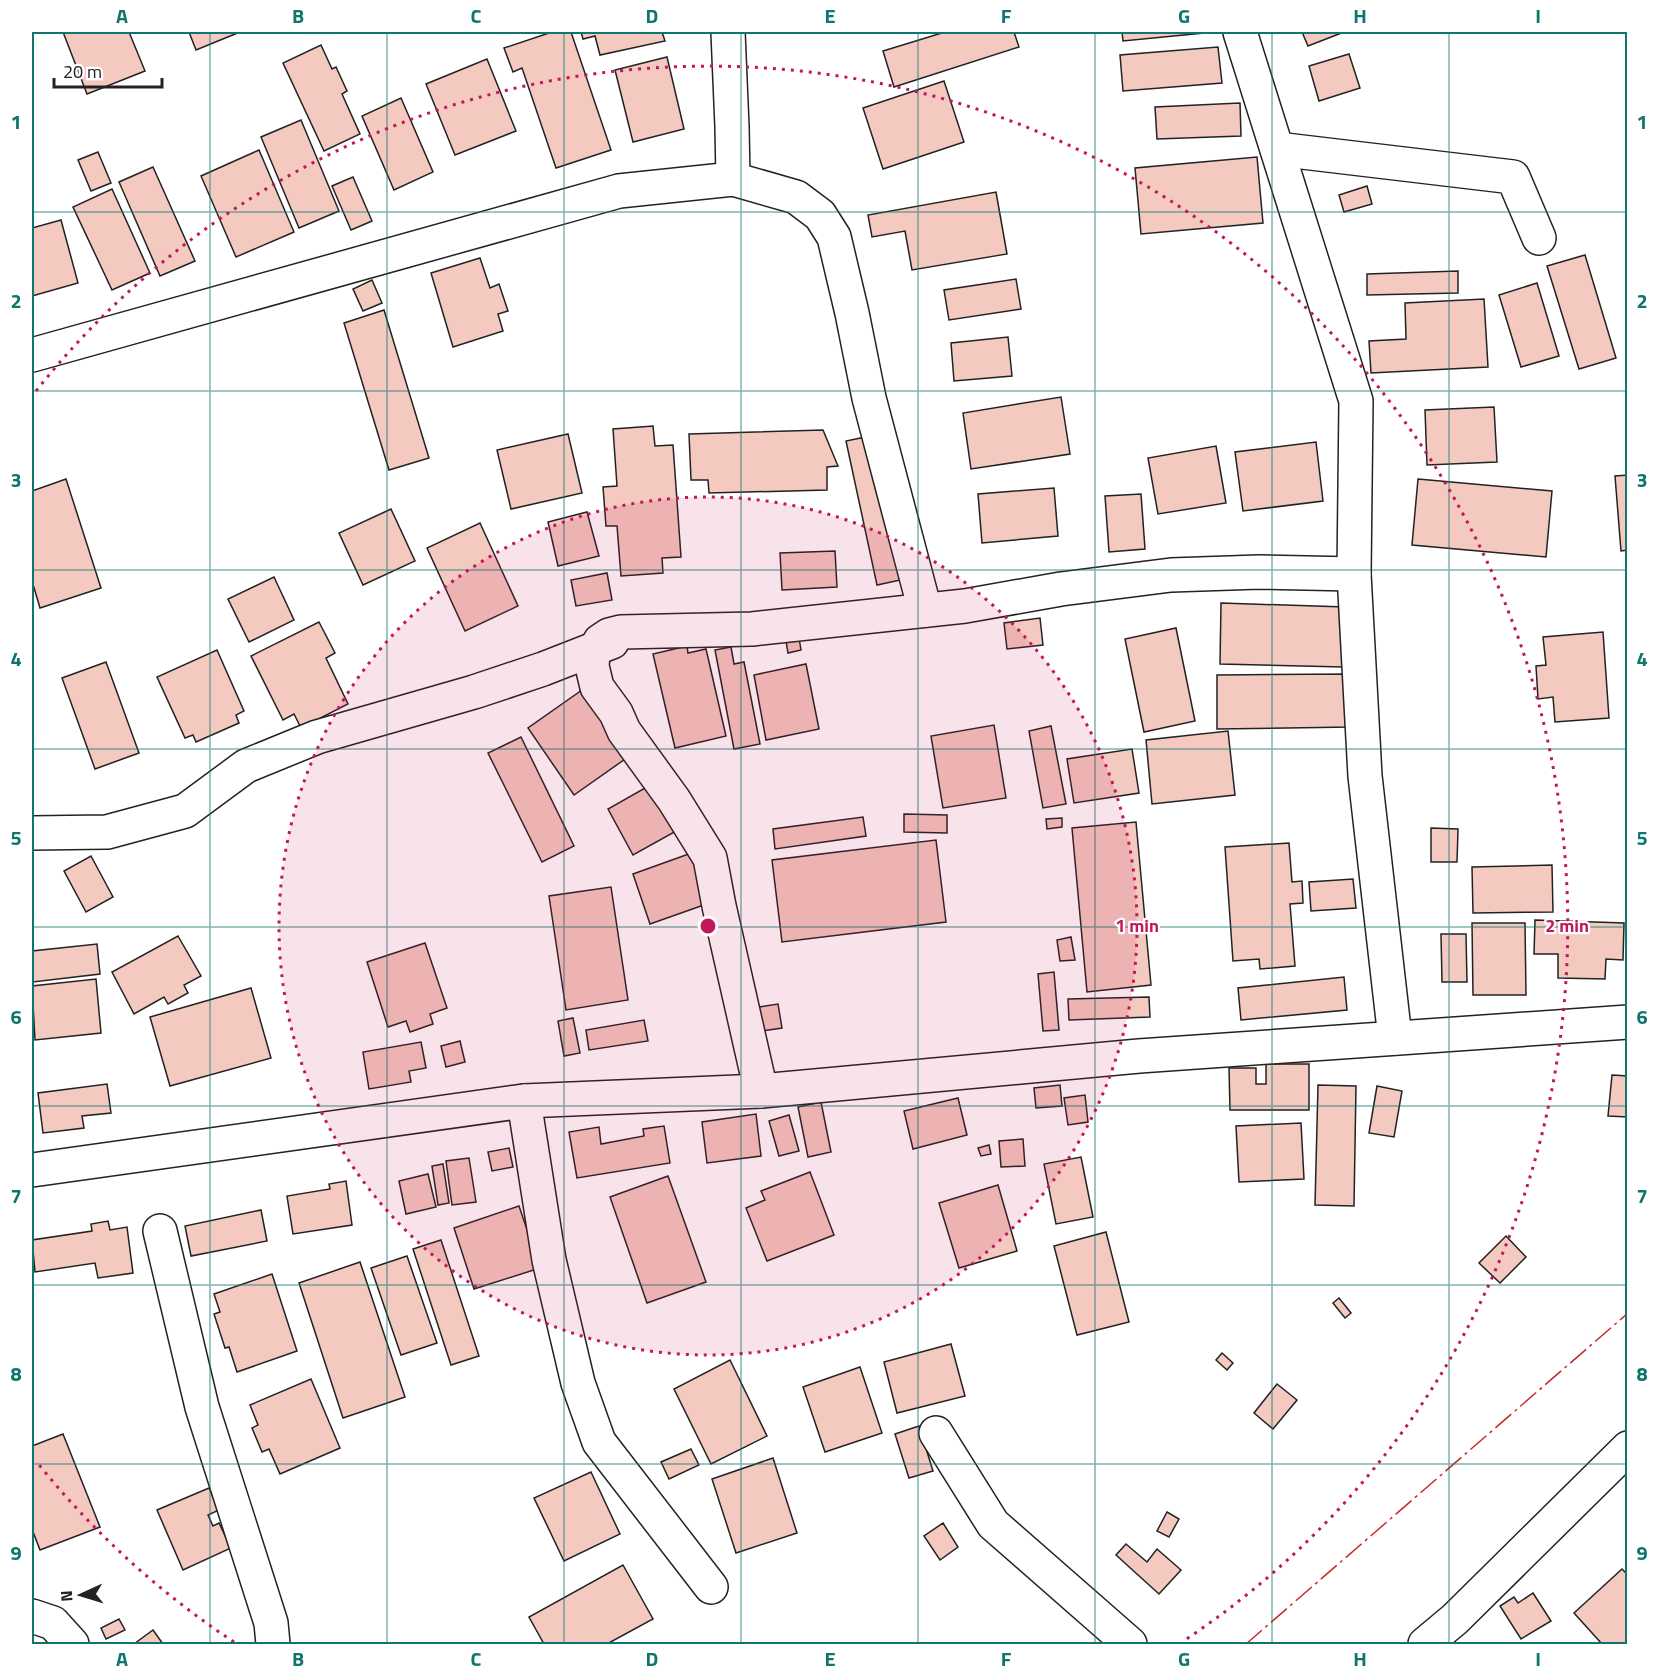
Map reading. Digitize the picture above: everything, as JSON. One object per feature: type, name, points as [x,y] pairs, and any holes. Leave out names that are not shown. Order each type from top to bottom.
[{"type":"street","points":[[728,32],[733,179]]},
{"type":"street","points":[[1240,32],[1356,401],[1354,574],[1365,776],[1395,1038]]},
{"type":"street","points":[[1277,149],[1513,177],[1539,238]]},
{"type":"street","points":[[32,355],[619,191],[733,179],[796,197],[820,215],[834,237],[869,398],[925,610]]},
{"type":"street","points":[[761,1091],[710,858],[674,800],[624,731],[616,713],[597,687],[592,666],[593,654],[600,641],[609,635],[621,632],[752,629],[965,606],[1061,589],[1171,575],[1259,572],[1354,574]]},
{"type":"street","points":[[32,833],[107,832],[184,811],[246,766],[318,737],[474,692],[543,669],[622,638]]},
{"type":"street","points":[[32,1170],[524,1101],[761,1091],[1139,1056],[1628,1022]]},
{"type":"street","points":[[524,1101],[549,1260],[578,1383],[599,1442],[711,1587]]},
{"type":"street","points":[[160,1231],[202,1407],[271,1623],[273,1644]]},
{"type":"street","points":[[936,1433],[993,1524],[1130,1644]]},
{"type":"street","points":[[1425,1644],[1455,1619],[1628,1448]]},
{"type":"street","points":[[32,1616],[53,1623],[72,1644]]},
{"type":"building","points":[[63,32],[129,32],[145,71],[87,94]]},
{"type":"building","points":[[189,32],[240,32],[196,50]]},
{"type":"building","points":[[552,32],[571,32],[611,150],[556,168],[522,68],[513,72],[504,48]]},
{"type":"building","points":[[581,32],[662,32],[665,41],[600,55],[595,36],[583,39]]},
{"type":"building","points":[[945,32],[1014,32],[1019,47],[894,87],[883,51]]},
{"type":"building","points":[[1122,32],[1204,32],[1204,33],[1123,41]]},
{"type":"building","points":[[1302,32],[1344,32],[1308,46]]},
{"type":"building","points":[[321,45],[332,69],[336,67],[347,91],[342,94],[360,134],[324,151],[283,63]]},
{"type":"building","points":[[1218,47],[1222,83],[1123,91],[1120,55]]},
{"type":"building","points":[[1349,54],[1360,88],[1319,101],[1309,66]]},
{"type":"building","points":[[667,57],[684,129],[633,142],[615,70]]},
{"type":"building","points":[[487,59],[516,131],[455,155],[426,84]]},
{"type":"building","points":[[944,81],[964,142],[883,169],[863,108]]},
{"type":"building","points":[[401,98],[433,172],[394,190],[362,116]]},
{"type":"building","points":[[1240,103],[1241,136],[1157,139],[1155,107]]},
{"type":"building","points":[[301,120],[339,211],[299,228],[261,137]]},
{"type":"building","points":[[259,150],[294,232],[236,257],[201,176]]},
{"type":"building","points":[[98,152],[111,183],[91,191],[78,160]]},
{"type":"building","points":[[1257,157],[1263,223],[1141,234],[1135,168]]},
{"type":"building","points":[[153,167],[195,261],[160,276],[119,182]]},
{"type":"building","points":[[353,177],[372,221],[351,230],[332,186]]},
{"type":"building","points":[[1367,186],[1372,204],[1344,212],[1339,195]]},
{"type":"building","points":[[112,189],[150,273],[112,290],[73,207]]},
{"type":"building","points":[[996,192],[1007,254],[912,270],[905,231],[872,237],[868,215]]},
{"type":"building","points":[[61,220],[78,283],[32,296],[32,228]]},
{"type":"building","points":[[1585,255],[1616,358],[1579,369],[1547,266]]},
{"type":"building","points":[[480,258],[490,288],[499,284],[508,311],[498,314],[503,331],[453,347],[431,273]]},
{"type":"building","points":[[1458,271],[1458,293],[1367,295],[1367,274]]},
{"type":"building","points":[[1016,279],[1021,309],[949,320],[944,290]]},
{"type":"building","points":[[372,280],[382,303],[363,311],[353,289]]},
{"type":"building","points":[[1537,283],[1559,356],[1521,367],[1499,295]]},
{"type":"building","points":[[1484,299],[1488,367],[1371,373],[1369,341],[1406,339],[1405,303]]},
{"type":"building","points":[[384,310],[429,458],[389,470],[344,323]]},
{"type":"building","points":[[1008,337],[1012,376],[954,381],[951,343]]},
{"type":"building","points":[[1061,397],[1070,454],[971,469],[963,413]]},
{"type":"building","points":[[1494,407],[1497,462],[1427,465],[1425,410]]},
{"type":"building","points":[[653,426],[655,446],[673,445],[681,557],[662,558],[663,573],[621,576],[617,526],[606,526],[603,487],[617,486],[613,429]]},
{"type":"building","points":[[823,430],[838,466],[827,467],[827,490],[709,493],[708,480],[691,480],[689,434]]},
{"type":"building","points":[[568,434],[582,493],[511,509],[497,450]]},
{"type":"building","points":[[875,435],[905,579],[877,585],[846,441]]},
{"type":"building","points":[[1316,442],[1323,501],[1243,511],[1235,452]]},
{"type":"building","points":[[1216,446],[1226,503],[1158,514],[1148,458]]},
{"type":"building","points":[[1628,475],[1628,550],[1621,551],[1615,476]]},
{"type":"building","points":[[66,479],[101,588],[40,608],[32,581],[32,491]]},
{"type":"building","points":[[1418,479],[1552,491],[1546,557],[1412,545]]},
{"type":"building","points":[[1054,488],[1058,536],[982,543],[978,494]]},
{"type":"building","points":[[1141,494],[1145,549],[1109,552],[1105,496]]},
{"type":"building","points":[[391,509],[415,561],[363,585],[339,533]]},
{"type":"building","points":[[587,512],[599,556],[558,566],[548,522]]},
{"type":"building","points":[[480,523],[518,606],[465,631],[427,548]]},
{"type":"building","points":[[835,551],[837,587],[782,590],[780,553]]},
{"type":"building","points":[[607,573],[612,600],[576,606],[571,580]]},
{"type":"building","points":[[274,577],[294,620],[249,642],[228,599]]},
{"type":"building","points":[[1221,603],[1345,607],[1343,667],[1220,664]]},
{"type":"building","points":[[1040,618],[1043,645],[1007,649],[1004,623]]},
{"type":"building","points":[[319,622],[335,653],[326,658],[348,704],[301,728],[294,714],[283,720],[251,656]]},
{"type":"building","points":[[1176,628],[1195,721],[1144,732],[1125,639]]},
{"type":"building","points":[[798,632],[801,650],[788,653],[785,635]]},
{"type":"building","points":[[1603,632],[1609,718],[1555,722],[1553,697],[1538,699],[1536,666],[1546,665],[1543,637]]},
{"type":"building","points":[[687,646],[688,653],[706,649],[726,736],[675,748],[653,654]]},
{"type":"building","points":[[731,647],[734,664],[744,662],[760,744],[734,749],[715,650]]},
{"type":"building","points":[[217,650],[244,711],[236,715],[239,723],[196,742],[193,735],[185,738],[157,677]]},
{"type":"building","points":[[106,662],[139,753],[95,769],[62,678]]},
{"type":"building","points":[[806,664],[819,729],[766,740],[754,675]]},
{"type":"building","points":[[1352,674],[1352,727],[1217,729],[1217,675]]},
{"type":"building","points":[[582,690],[628,757],[574,795],[528,728]]},
{"type":"building","points":[[994,725],[1006,798],[943,808],[931,736]]},
{"type":"building","points":[[1051,726],[1066,804],[1043,808],[1029,731]]},
{"type":"building","points":[[1228,731],[1235,795],[1152,804],[1146,740]]},
{"type":"building","points":[[521,737],[574,846],[542,862],[488,753]]},
{"type":"building","points":[[1132,749],[1139,793],[1074,803],[1067,759]]},
{"type":"building","points":[[652,784],[678,830],[633,855],[608,809]]},
{"type":"building","points":[[904,814],[947,815],[947,833],[904,832]]},
{"type":"building","points":[[863,817],[866,836],[775,849],[773,829]]},
{"type":"building","points":[[1062,818],[1062,827],[1047,829],[1046,819]]},
{"type":"building","points":[[1136,822],[1151,985],[1087,992],[1072,828]]},
{"type":"building","points":[[1431,828],[1458,829],[1457,862],[1431,862]]},
{"type":"building","points":[[936,840],[946,922],[782,942],[772,860]]},
{"type":"building","points":[[1289,843],[1292,882],[1302,881],[1303,903],[1290,904],[1295,966],[1260,969],[1259,959],[1233,961],[1225,847]]},
{"type":"building","points":[[697,851],[715,901],[650,924],[633,874]]},
{"type":"building","points":[[91,856],[113,897],[86,912],[64,871]]},
{"type":"building","points":[[1552,865],[1553,912],[1473,913],[1472,867]]},
{"type":"building","points":[[1353,879],[1356,908],[1311,911],[1309,882]]},
{"type":"building","points":[[611,887],[628,1000],[566,1010],[549,896]]},
{"type":"building","points":[[1535,920],[1624,923],[1623,960],[1606,959],[1605,979],[1558,978],[1558,954],[1534,954]]},
{"type":"building","points":[[1472,923],[1525,923],[1526,995],[1473,995]]},
{"type":"building","points":[[1441,934],[1466,934],[1467,982],[1442,982]]},
{"type":"building","points":[[178,936],[201,976],[184,985],[188,993],[168,1004],[164,997],[134,1014],[112,972]]},
{"type":"building","points":[[1071,937],[1075,960],[1060,961],[1057,940]]},
{"type":"building","points":[[425,943],[447,1008],[430,1014],[433,1024],[410,1032],[406,1021],[388,1027],[367,962]]},
{"type":"building","points":[[97,944],[100,974],[33,982],[32,951]]},
{"type":"building","points":[[1054,972],[1059,1030],[1043,1031],[1038,974]]},
{"type":"building","points":[[1344,977],[1347,1010],[1241,1020],[1238,988]]},
{"type":"building","points":[[96,979],[101,1033],[35,1040],[32,986]]},
{"type":"building","points":[[251,988],[271,1058],[170,1086],[150,1017]]},
{"type":"building","points":[[1149,997],[1150,1017],[1069,1020],[1068,999]]},
{"type":"building","points":[[778,1004],[782,1028],[756,1032],[752,1008]]},
{"type":"building","points":[[573,1018],[580,1053],[564,1056],[558,1021]]},
{"type":"building","points":[[644,1020],[648,1041],[589,1050],[586,1030]]},
{"type":"building","points":[[460,1041],[465,1062],[446,1067],[441,1046]]},
{"type":"building","points":[[421,1042],[426,1068],[409,1071],[411,1082],[369,1089],[363,1052]]},
{"type":"building","points":[[1266,1064],[1309,1064],[1309,1110],[1230,1110],[1229,1068],[1256,1068],[1256,1084],[1266,1084]]},
{"type":"building","points":[[1612,1075],[1628,1076],[1628,1117],[1608,1116]]},
{"type":"building","points":[[107,1084],[111,1113],[82,1116],[84,1128],[43,1133],[38,1093]]},
{"type":"building","points":[[1060,1085],[1062,1106],[1036,1108],[1034,1088]]},
{"type":"building","points":[[1318,1085],[1356,1086],[1354,1206],[1315,1205]]},
{"type":"building","points":[[1377,1086],[1402,1091],[1394,1137],[1369,1133]]},
{"type":"building","points":[[1085,1095],[1088,1122],[1068,1125],[1064,1098]]},
{"type":"building","points":[[958,1098],[967,1135],[913,1149],[904,1111]]},
{"type":"building","points":[[821,1102],[831,1152],[808,1157],[798,1107]]},
{"type":"building","points":[[756,1114],[761,1156],[707,1163],[702,1122]]},
{"type":"building","points":[[789,1115],[799,1151],[779,1156],[769,1121]]},
{"type":"building","points":[[1301,1123],[1304,1179],[1239,1182],[1236,1126]]},
{"type":"building","points":[[664,1126],[670,1163],[577,1178],[569,1132],[599,1127],[601,1144],[644,1136],[643,1129]]},
{"type":"building","points":[[1023,1139],[1025,1166],[1001,1167],[999,1141]]},
{"type":"building","points":[[989,1145],[991,1154],[981,1156],[978,1148]]},
{"type":"building","points":[[509,1148],[513,1167],[492,1171],[488,1152]]},
{"type":"building","points":[[1081,1157],[1093,1217],[1056,1224],[1044,1164]]},
{"type":"building","points":[[469,1158],[476,1202],[452,1205],[446,1161]]},
{"type":"building","points":[[443,1164],[449,1203],[438,1205],[432,1166]]},
{"type":"building","points":[[810,1172],[834,1235],[767,1261],[746,1208],[765,1200],[761,1191]]},
{"type":"building","points":[[428,1174],[436,1207],[406,1214],[399,1181]]},
{"type":"building","points":[[668,1176],[706,1282],[647,1303],[610,1197]]},
{"type":"building","points":[[346,1181],[352,1225],[293,1234],[287,1196],[330,1189],[329,1184]]},
{"type":"building","points":[[998,1185],[1017,1251],[959,1268],[939,1203]]},
{"type":"building","points":[[519,1206],[540,1268],[474,1289],[454,1228]]},
{"type":"building","points":[[261,1210],[267,1241],[191,1256],[185,1226]]},
{"type":"building","points":[[108,1221],[110,1230],[127,1227],[133,1273],[98,1278],[95,1263],[35,1272],[32,1240],[92,1231],[91,1224]]},
{"type":"building","points":[[1106,1232],[1129,1322],[1077,1335],[1054,1246]]},
{"type":"building","points":[[1506,1236],[1526,1257],[1500,1283],[1479,1263]]},
{"type":"building","points":[[441,1240],[479,1356],[451,1365],[413,1249]]},
{"type":"building","points":[[407,1256],[437,1343],[401,1355],[371,1268]]},
{"type":"building","points":[[360,1262],[405,1397],[343,1418],[299,1283]]},
{"type":"building","points":[[272,1274],[297,1351],[237,1372],[229,1347],[225,1348],[214,1314],[220,1312],[214,1294]]},
{"type":"building","points":[[1339,1298],[1351,1313],[1345,1318],[1333,1303]]},
{"type":"building","points":[[951,1344],[965,1396],[897,1413],[884,1362]]},
{"type":"building","points":[[1222,1353],[1233,1363],[1227,1370],[1216,1360]]},
{"type":"building","points":[[730,1360],[767,1436],[711,1464],[674,1389]]},
{"type":"building","points":[[860,1367],[882,1433],[825,1452],[803,1387]]},
{"type":"building","points":[[311,1379],[340,1448],[280,1474],[269,1449],[262,1452],[252,1428],[258,1425],[250,1405]]},
{"type":"building","points":[[1277,1384],[1297,1400],[1273,1429],[1254,1413]]},
{"type":"building","points":[[919,1426],[933,1471],[909,1478],[895,1434]]},
{"type":"building","points":[[63,1434],[100,1527],[40,1550],[32,1529],[32,1446]]},
{"type":"building","points":[[691,1449],[699,1465],[669,1479],[661,1462]]},
{"type":"building","points":[[773,1458],[797,1533],[736,1553],[712,1479]]},
{"type":"building","points":[[591,1472],[620,1534],[564,1561],[534,1498]]},
{"type":"building","points":[[209,1488],[219,1510],[208,1515],[213,1526],[219,1523],[231,1548],[183,1570],[157,1510]]},
{"type":"building","points":[[1167,1512],[1179,1519],[1169,1537],[1157,1531]]},
{"type":"building","points":[[943,1523],[958,1547],[940,1560],[924,1536]]},
{"type":"building","points":[[1126,1544],[1147,1562],[1157,1549],[1181,1570],[1159,1594],[1116,1555]]},
{"type":"building","points":[[623,1565],[653,1619],[607,1644],[544,1644],[529,1617]]},
{"type":"building","points":[[1622,1569],[1628,1575],[1628,1644],[1602,1644],[1574,1613]]},
{"type":"building","points":[[1533,1593],[1551,1621],[1521,1639],[1500,1606],[1514,1597],[1518,1603]]},
{"type":"building","points":[[119,1619],[125,1630],[106,1639],[101,1628]]},
{"type":"building","points":[[153,1630],[163,1644],[134,1644]]},
{"type":"power","points":[[1246,1644],[1628,1313]]}]
